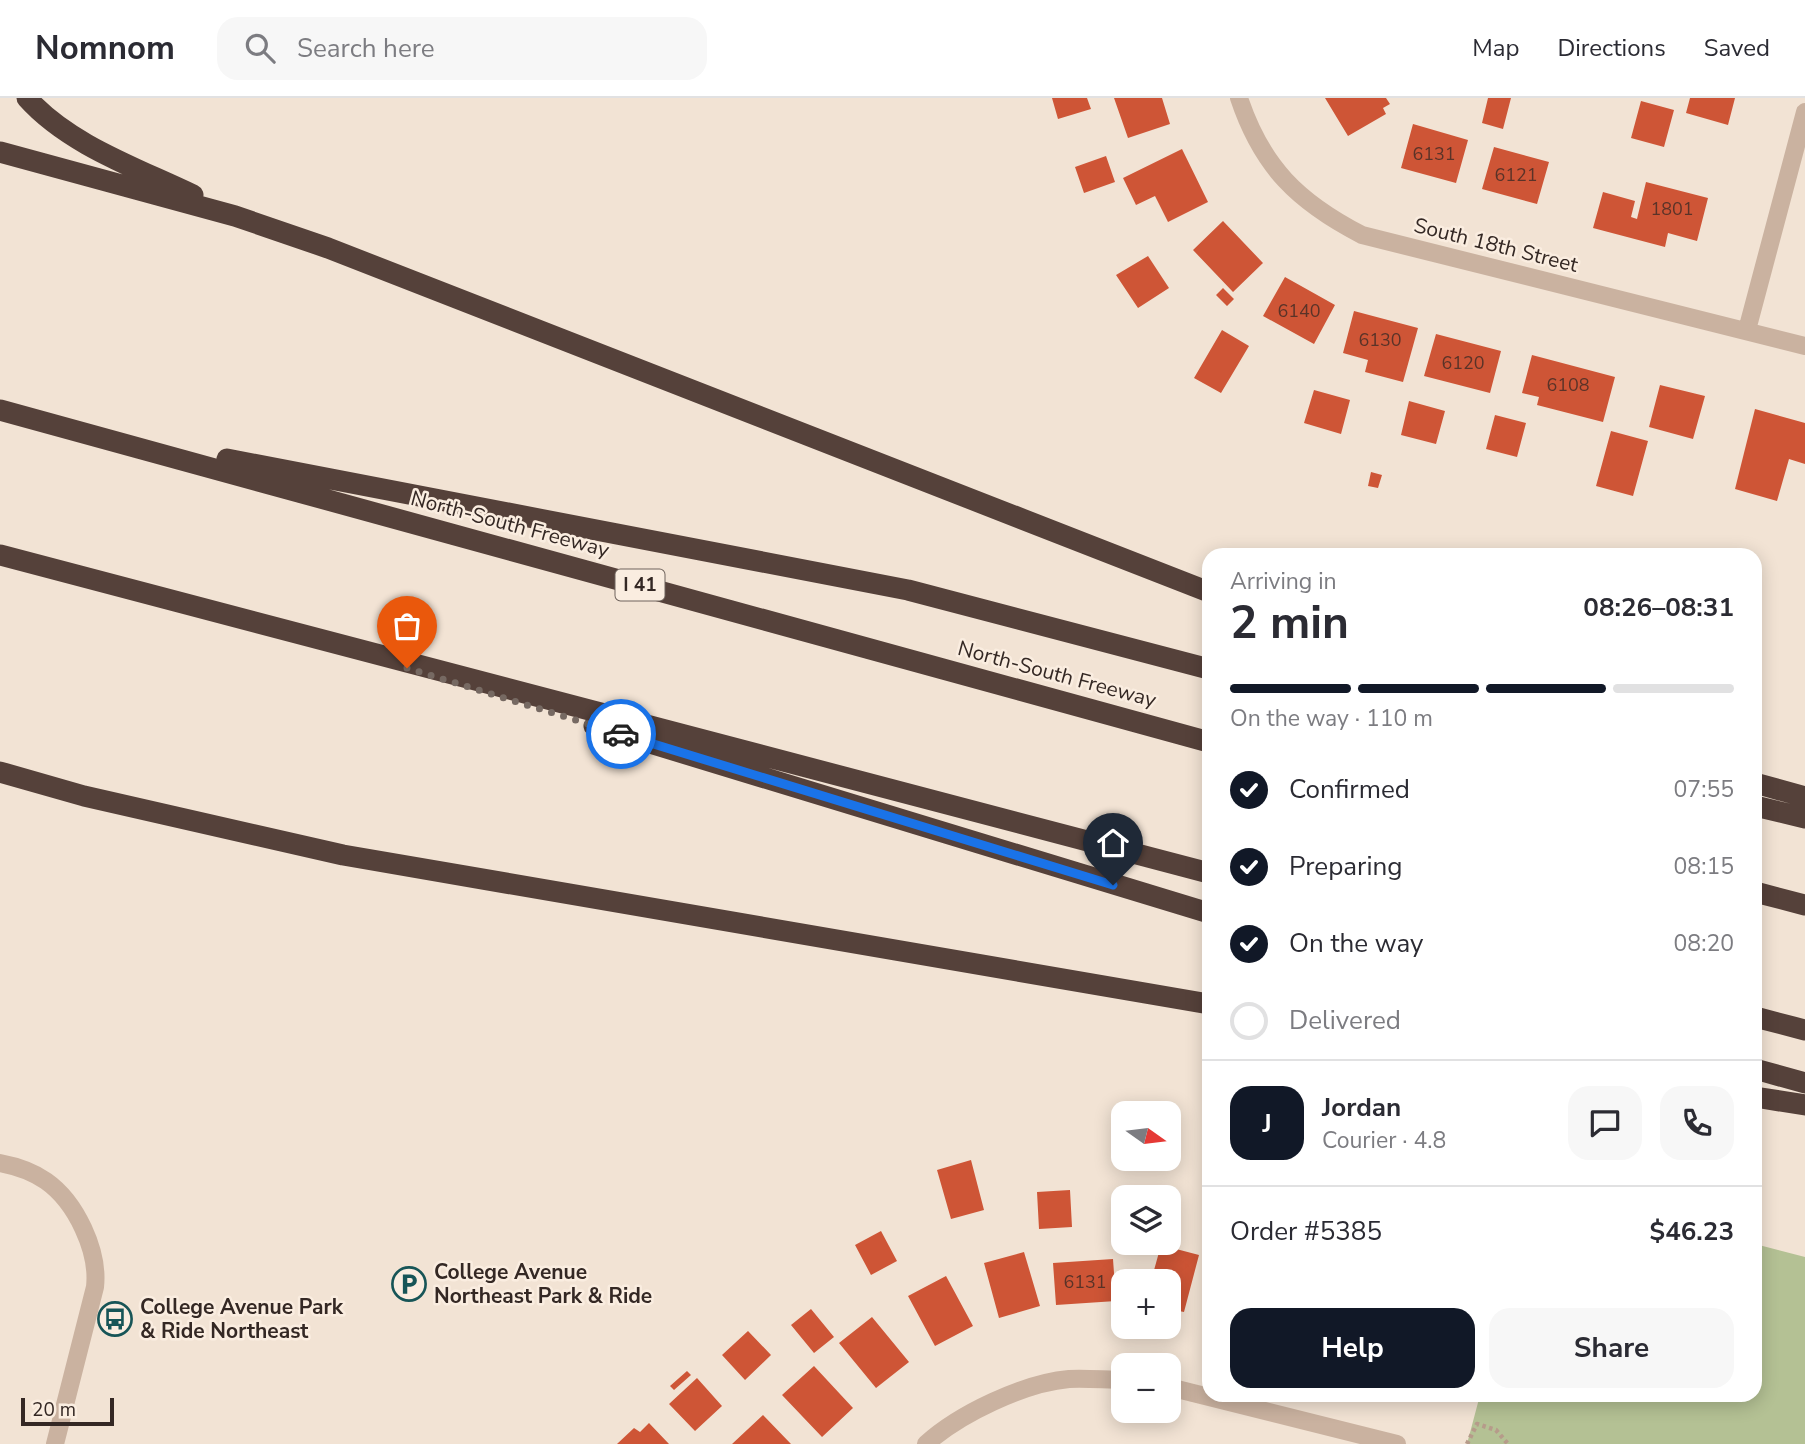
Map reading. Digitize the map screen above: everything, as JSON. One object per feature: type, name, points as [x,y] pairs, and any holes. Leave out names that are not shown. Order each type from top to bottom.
[{"type":"highway","points":[[27,98],[42,114],[66,131],[235,216]]},
{"type":"highway","points":[[0,152],[235,216],[328,248],[1202,589]]},
{"type":"highway","name":"North-South Freeway","points":[[0,410],[1202,740]]},
{"type":"highway","points":[[70,429],[908,590],[1202,667]]},
{"type":"highway","points":[[0,555],[1202,871]]},
{"type":"highway","points":[[302,635],[1202,912]]},
{"type":"highway","points":[[0,772],[84,796],[343,855],[1202,1003]]},
{"type":"highway","points":[[1762,785],[1805,797]]},
{"type":"highway","points":[[0,787],[84,796]]},
{"type":"highway","points":[[1762,808],[1805,818]]},
{"type":"highway","points":[[1762,894],[1805,905]]},
{"type":"highway","points":[[1762,1019],[1805,1030]]},
{"type":"highway","points":[[1762,1071],[1805,1083]]},
{"type":"highway","points":[[1762,1098],[1805,1105]]},
{"type":"street","name":"South 18th Street","points":[[1239,98],[1263,154],[1288,186],[1325,216],[1362,234],[1805,346]]},
{"type":"street","points":[[1747,330],[1805,112]]},
{"type":"street","points":[[0,1163],[19,1167],[47,1181],[80,1222],[94,1261],[95,1287],[55,1444]]},
{"type":"street","points":[[926,1444],[940,1431],[1017,1391],[1068,1379],[1111,1380]]},
{"type":"street","points":[[1181,1390],[1202,1395]]},
{"type":"street","points":[[1229,1402],[1397,1444]]},
{"type":"path","points":[[1467,1444],[1477,1424],[1496,1430],[1508,1444]]},
{"type":"green space","points":[[1762,1246],[1805,1257],[1805,1444],[1467,1444],[1478,1402],[1762,1402]]},
{"type":"building","points":[[1052,98],[1087,98],[1091,109],[1058,119]]},
{"type":"building","points":[[1114,98],[1162,98],[1170,124],[1128,138]]},
{"type":"building","points":[[1325,98],[1386,98],[1390,104],[1383,108],[1386,114],[1348,136]]},
{"type":"building","points":[[1488,98],[1511,98],[1503,129],[1482,123]]},
{"type":"building","points":[[1690,98],[1735,98],[1728,125],[1686,113]]},
{"type":"building","points":[[1641,101],[1674,110],[1664,147],[1631,138]]},
{"type":"building","points":[[1413,124],[1468,140],[1456,183],[1401,168]]},
{"type":"building","points":[[1494,147],[1549,162],[1537,204],[1482,189]]},
{"type":"building","points":[[1182,149],[1208,202],[1168,222],[1155,196],[1136,205],[1123,178]]},
{"type":"building","points":[[1106,156],[1115,182],[1084,193],[1075,167]]},
{"type":"building","points":[[1646,182],[1708,198],[1697,241],[1668,233],[1665,247],[1593,228],[1603,192],[1635,201],[1631,217],[1637,219]]},
{"type":"building","points":[[1223,221],[1263,263],[1233,292],[1193,250]]},
{"type":"building","points":[[1148,256],[1169,288],[1138,308],[1116,275]]},
{"type":"building","points":[[1285,277],[1335,305],[1314,344],[1263,316]]},
{"type":"building","points":[[1223,288],[1234,299],[1227,306],[1216,295]]},
{"type":"building","points":[[1354,311],[1418,328],[1403,382],[1365,372],[1368,360],[1343,353]]},
{"type":"building","points":[[1222,330],[1249,346],[1221,393],[1194,378]]},
{"type":"building","points":[[1436,334],[1501,351],[1490,393],[1424,376]]},
{"type":"building","points":[[1532,355],[1615,377],[1603,422],[1537,405],[1539,397],[1522,393]]},
{"type":"building","points":[[1660,385],[1705,396],[1693,439],[1649,427]]},
{"type":"building","points":[[1314,390],[1350,400],[1341,434],[1304,423]]},
{"type":"building","points":[[1409,401],[1445,411],[1436,444],[1401,435]]},
{"type":"building","points":[[1755,409],[1805,423],[1805,464],[1789,459],[1777,501],[1735,489]]},
{"type":"building","points":[[1495,415],[1526,423],[1517,457],[1486,449]]},
{"type":"building","points":[[1611,431],[1648,441],[1633,496],[1596,486]]},
{"type":"building","points":[[1371,472],[1382,475],[1378,488],[1368,486]]},
{"type":"building","points":[[971,1160],[984,1210],[951,1219],[937,1170]]},
{"type":"building","points":[[1070,1190],[1072,1227],[1039,1229],[1037,1192]]},
{"type":"building","points":[[881,1231],[897,1261],[871,1275],[855,1245]]},
{"type":"building","points":[[1181,1250],[1199,1255],[1184,1312],[1181,1311],[1181,1269],[1154,1269],[1158,1255],[1181,1255]]},
{"type":"building","points":[[1024,1252],[1040,1306],[999,1318],[984,1263]]},
{"type":"building","points":[[1113,1259],[1111,1301],[1056,1305],[1053,1263]]},
{"type":"building","points":[[946,1276],[973,1326],[935,1346],[908,1296]]},
{"type":"building","points":[[811,1309],[834,1337],[814,1353],[791,1325]]},
{"type":"building","points":[[872,1317],[909,1362],[876,1388],[839,1343]]},
{"type":"building","points":[[748,1331],[771,1355],[745,1380],[722,1355]]},
{"type":"building","points":[[814,1366],[853,1408],[822,1437],[782,1395]]},
{"type":"building","points":[[687,1371],[691,1375],[674,1390],[670,1386]]},
{"type":"building","points":[[697,1378],[722,1406],[695,1431],[669,1404]]},
{"type":"building","points":[[763,1415],[791,1444],[732,1444]]},
{"type":"building","points":[[649,1423],[669,1444],[617,1444],[634,1428],[640,1432]]},
{"type":"way so far","points":[[407,668],[621,734]]},
{"type":"place","name":"College Avenue Northeast Park & Ride","points":[[409,1284]]},
{"type":"place","name":"College Avenue Park & Ride Northeast","points":[[115,1319]]},
{"type":"route","points":[[621,734],[1113,885]]}]
